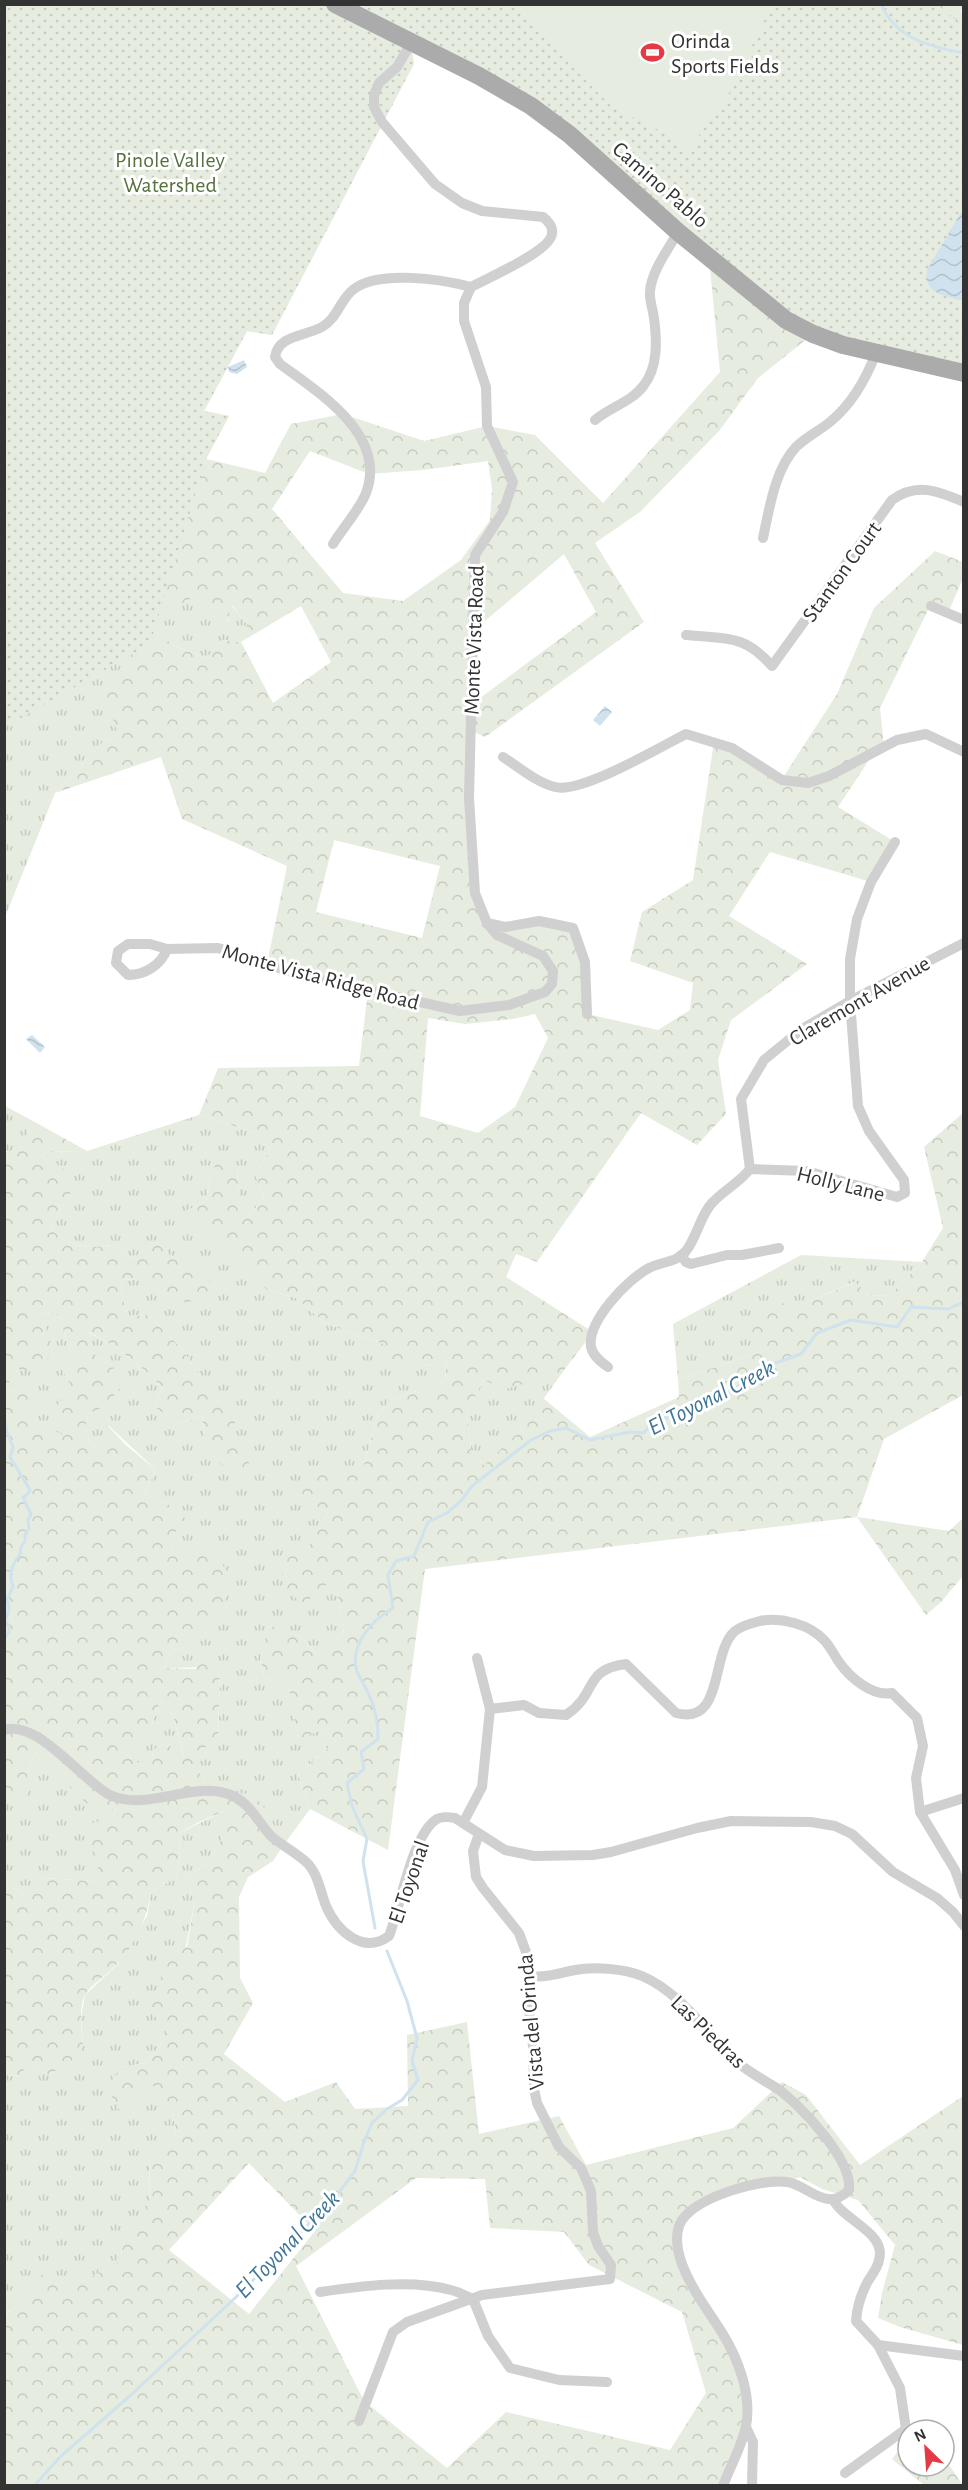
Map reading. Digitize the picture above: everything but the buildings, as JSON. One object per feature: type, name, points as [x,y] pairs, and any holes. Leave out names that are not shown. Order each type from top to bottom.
[{"type":"main road","name":"Camino Pablo","points":[[335,4],[478,76],[531,106],[570,135],[678,232],[786,320],[813,334],[843,345],[963,373]]},
{"type":"street","points":[[333,544],[366,493],[368,460],[362,440],[353,424],[334,405],[280,364],[275,357],[277,349],[289,340],[328,324],[338,312],[343,300],[354,289],[372,280],[411,278],[471,286],[534,254],[548,244],[552,230],[543,217],[482,212],[462,203],[435,184],[382,123],[375,107],[374,95],[379,83],[397,67],[411,43]]},
{"type":"street","points":[[595,420],[604,412],[626,402],[643,387],[655,368],[654,322],[650,292],[653,276],[678,232]]},
{"type":"street","name":"Monte Vista Road","points":[[471,286],[464,303],[464,321],[486,387],[487,426],[513,482],[503,513],[475,555],[469,798],[475,892],[487,923]]},
{"type":"street","points":[[763,538],[770,501],[779,476],[795,448],[831,421],[850,400],[867,376],[876,353]]},
{"type":"street","name":"Stanton Court","points":[[686,635],[740,641],[759,651],[772,666],[892,500],[903,492],[919,489],[948,495],[963,502]]},
{"type":"street","points":[[930,606],[963,620]]},
{"type":"street","points":[[503,757],[538,781],[557,788],[576,787],[686,734],[732,748],[782,780],[808,783],[830,776],[897,740],[926,734],[963,752]]},
{"type":"street","name":"Holly Lane","points":[[750,1169],[807,1171],[897,1197],[905,1193],[904,1180],[869,1131],[858,1106],[850,1001],[850,959],[857,919],[871,882],[895,842]]},
{"type":"street","points":[[487,923],[505,927],[539,921],[573,928],[585,962],[587,1014]]},
{"type":"street","name":"Monte Vista Ridge Road","points":[[166,949],[218,948],[303,976],[460,1011],[509,1005],[545,992],[552,984],[553,971],[543,956],[497,936],[487,923]]},
{"type":"street","name":"Claremont Avenue","points":[[750,1169],[741,1099],[764,1060],[802,1029],[850,1001],[963,943]]},
{"type":"street","points":[[608,1367],[597,1359],[591,1346],[593,1332],[606,1306],[629,1281],[650,1268],[685,1252],[711,1203],[743,1178],[750,1169]]},
{"type":"street","points":[[681,1255],[686,1262],[691,1264],[727,1255],[742,1255],[779,1248]]},
{"type":"street","points":[[490,1709],[524,1705],[539,1713],[566,1714],[583,1701],[600,1671],[609,1666],[626,1664],[676,1713],[695,1713],[704,1707],[713,1693],[717,1669],[726,1644],[736,1630],[762,1621],[810,1628],[826,1641],[841,1665],[858,1681],[878,1692],[892,1693],[917,1718],[923,1746],[916,1778],[920,1812],[954,1870],[963,1895]]},
{"type":"street","points":[[463,1823],[482,1787],[490,1709],[477,1658]]},
{"type":"street","name":"El Toyonal","points":[[4,1730],[16,1728],[34,1736],[107,1793],[121,1799],[139,1800],[210,1791],[236,1797],[248,1807],[271,1835],[308,1863],[332,1917],[350,1936],[371,1945],[389,1936],[422,1836],[437,1819],[447,1816],[463,1823],[505,1850],[534,1856],[611,1852],[730,1821],[810,1822],[836,1826],[852,1834],[893,1872],[937,1898],[953,1912],[963,1926]]},
{"type":"street","points":[[920,1812],[963,1798]]},
{"type":"street","name":"Vista del Orinda","points":[[359,2421],[393,2332],[419,2316],[452,2308],[482,2295],[610,2279],[611,2265],[598,2246],[593,2232],[591,2191],[580,2168],[559,2146],[537,2103],[528,1999],[530,1976],[526,1952],[519,1933],[476,1877],[473,1851],[479,1834]]},
{"type":"street","name":"Las Piedras","points":[[530,1976],[545,1977],[577,1969],[604,1970],[635,1974],[665,1989],[679,2000],[738,2063],[788,2097],[822,2132],[841,2161],[850,2183],[849,2190],[844,2196],[833,2199]]},
{"type":"street","points":[[723,2486],[746,2427],[748,2406],[739,2367],[723,2333],[695,2291],[684,2268],[677,2242],[677,2231],[682,2221],[700,2205],[728,2193],[769,2181],[787,2182],[825,2199],[833,2199],[836,2206],[872,2236],[880,2247],[879,2260],[858,2305],[856,2321],[878,2345],[900,2388],[906,2429],[845,2473]]},
{"type":"street","points":[[320,2292],[368,2285],[420,2286],[452,2290],[473,2299],[488,2336],[510,2368],[559,2380],[608,2382]]},
{"type":"street","points":[[878,2345],[963,2355]]},
{"type":"street","points":[[746,2427],[753,2442],[752,2486]]},
{"type":"green space","name":"Pinole Valley Watershed","points":[[936,4],[963,25],[963,373],[813,334],[570,135],[411,43],[414,64],[272,335],[247,331],[204,411],[229,416],[206,459],[150,644],[5,727],[5,5]]},
{"type":"green space","points":[[5,5],[272,335],[247,331],[204,411],[229,416],[206,459],[265,473],[291,424],[343,414],[424,441],[487,426],[535,435],[603,503],[720,372],[709,258],[810,5],[963,5],[961,12],[964,13],[963,173],[813,334],[758,378],[719,431],[640,512],[595,543],[644,622],[485,737],[470,730],[475,893],[487,923],[539,921],[573,928],[585,962],[587,1014],[658,1030],[690,1010],[693,983],[630,961],[642,912],[693,880],[714,742],[782,779],[837,694],[874,608],[935,551],[963,562],[963,578],[948,613],[930,606],[880,708],[884,747],[873,754],[838,807],[895,842],[871,882],[770,852],[729,916],[807,964],[731,1020],[718,1060],[726,1114],[697,1145],[641,1113],[537,1262],[516,1254],[506,1277],[593,1332],[562,1373],[506,1389],[483,1380],[467,1414],[471,1449],[484,1465],[522,1429],[543,1398],[590,1437],[679,1397],[678,1380],[758,1352],[745,1329],[775,1301],[796,1307],[855,1282],[869,1295],[889,1296],[922,1262],[943,1228],[924,1147],[963,1113],[963,1395],[884,1439],[857,1517],[425,1569],[388,1850],[310,1809],[298,1774],[336,1741],[324,1729],[298,1740],[287,1676],[265,1679],[260,1659],[269,1625],[300,1636],[316,1653],[344,1634],[338,1597],[327,1584],[303,1605],[283,1586],[281,1555],[308,1548],[328,1513],[296,1494],[307,1473],[350,1470],[361,1475],[378,1415],[391,1400],[445,1381],[447,1361],[418,1367],[394,1365],[386,1345],[325,1323],[296,1298],[267,1290],[217,1238],[181,1213],[206,1201],[210,1177],[221,1153],[237,1167],[239,1202],[250,1216],[264,1196],[255,1175],[270,1150],[257,1133],[199,1115],[218,1068],[359,1066],[368,991],[267,964],[287,866],[182,819],[161,757],[55,793],[102,743],[118,735],[104,691],[128,657],[141,632],[154,631],[175,646],[206,658],[223,640],[241,642],[247,625],[232,605],[226,624],[199,594],[159,616],[4,79]],"holes":[[[310,451],[369,474],[423,470],[488,461],[492,489],[490,520],[461,560],[403,601],[343,593],[272,509]],[[564,554],[596,612],[472,704],[473,631]],[[301,606],[331,662],[273,703],[241,642]],[[334,840],[440,866],[422,938],[316,912]],[[535,1014],[548,1038],[515,1107],[478,1133],[420,1116],[428,1018],[465,1024],[513,1019]]]},
{"type":"green space","name":"Orinda Sports Fields","points":[[511,5],[772,5],[728,95],[687,152],[667,134],[613,108]]},
{"type":"green space","points":[[199,594],[227,623],[231,605],[248,625],[241,642],[223,640],[206,658],[175,646],[154,631],[118,735],[102,743],[55,793],[5,917],[5,695]]},
{"type":"green space","points":[[5,1106],[33,1121],[14,1159],[5,1149]]},
{"type":"green space","points":[[199,1115],[257,1133],[270,1150],[255,1175],[264,1196],[250,1216],[239,1202],[237,1167],[210,1177],[206,1201],[182,1213],[217,1238],[267,1290],[296,1298],[325,1323],[386,1345],[418,1367],[447,1361],[445,1381],[391,1400],[378,1415],[361,1475],[296,1494],[328,1513],[308,1549],[327,1583],[338,1597],[344,1634],[316,1653],[300,1636],[269,1626],[260,1660],[265,1679],[287,1675],[298,1739],[324,1729],[336,1741],[298,1774],[310,1809],[283,1846],[221,1792],[210,1791],[200,1773],[194,1752],[218,1741],[220,1667],[164,1668],[170,1651],[188,1646],[172,1551],[175,1532],[169,1505],[144,1494],[156,1470],[108,1425],[103,1455],[85,1435],[88,1414],[104,1407],[112,1365],[96,1357],[88,1332],[127,1356],[162,1387],[155,1407],[178,1424],[202,1416],[206,1443],[246,1457],[235,1440],[235,1414],[213,1397],[197,1370],[178,1345],[149,1315],[128,1316],[122,1295],[121,1280],[140,1279],[165,1295],[175,1260],[157,1243],[132,1258],[111,1245],[85,1247],[72,1243],[50,1229],[74,1187],[42,1152],[87,1151]]},
{"type":"green space","points":[[33,1121],[87,1151],[43,1152],[63,1169],[74,1187],[50,1229],[72,1243],[85,1247],[111,1245],[132,1258],[157,1243],[175,1260],[190,1255],[214,1287],[188,1303],[165,1295],[140,1279],[121,1280],[122,1295],[128,1316],[149,1315],[178,1345],[197,1370],[213,1397],[235,1414],[235,1440],[247,1457],[252,1473],[224,1468],[206,1443],[202,1416],[178,1424],[155,1407],[162,1387],[128,1356],[89,1332],[96,1357],[112,1365],[121,1387],[104,1407],[88,1414],[85,1435],[102,1454],[107,1425],[127,1446],[156,1470],[144,1494],[169,1505],[190,1522],[175,1532],[172,1551],[209,1545],[226,1570],[227,1596],[215,1620],[188,1646],[170,1651],[164,1668],[195,1669],[207,1657],[220,1667],[218,1741],[195,1752],[200,1773],[210,1791],[253,1794],[269,1814],[283,1846],[273,1861],[248,1877],[239,1897],[240,1978],[253,2003],[224,2054],[285,2102],[336,2082],[355,2109],[408,2106],[407,2035],[467,2022],[479,2134],[559,2116],[586,2165],[733,2128],[782,2082],[806,2095],[860,2165],[963,2096],[963,2345],[900,2327],[878,2318],[895,2245],[858,2200],[822,2189],[800,2177],[787,2182],[727,2192],[682,2221],[680,2258],[723,2333],[748,2406],[723,2485],[5,2485],[5,2313],[9,2312],[45,2271],[80,2283],[117,2263],[130,2227],[149,2201],[150,2160],[176,2132],[173,2111],[151,2083],[120,2111],[107,2088],[120,2068],[148,2062],[168,2035],[150,2009],[169,1953],[187,1947],[194,1906],[188,1876],[209,1862],[224,1834],[224,1811],[179,1833],[180,1856],[176,1878],[151,1892],[142,1924],[127,1953],[85,1995],[81,2013],[83,2046],[70,2063],[48,2075],[26,2064],[21,2076],[5,2075],[5,1882],[24,1896],[41,1878],[95,1881],[100,1858],[87,1846],[89,1824],[110,1818],[116,1811],[86,1803],[35,1752],[27,1773],[27,1795],[5,1802],[4,1149],[14,1158]],"holes":[[[41,1313],[58,1314],[73,1359],[61,1369],[72,1387],[53,1411],[62,1435],[31,1417],[33,1387],[7,1386],[18,1369],[43,1374],[52,1345]],[[160,1701],[173,1715],[184,1756],[165,1743],[153,1750],[151,1772],[127,1755],[148,1737]],[[249,2163],[315,2231],[249,2314],[169,2250]],[[416,2178],[485,2179],[490,2228],[564,2232],[589,2265],[682,2312],[706,2393],[670,2450],[506,2412],[447,2468],[364,2401],[296,2266]]]},
{"type":"green space","points":[[801,1255],[922,1262],[889,1296],[869,1295],[854,1282],[796,1307],[758,1352],[678,1380],[673,1324]]},
{"type":"green space","points":[[40,1313],[58,1314],[73,1359],[73,1387],[62,1436],[31,1417],[7,1386],[18,1369],[52,1345]]},
{"type":"green space","points":[[562,1373],[522,1429],[484,1465],[471,1449],[467,1414],[483,1380],[506,1388]]},
{"type":"green space","points":[[857,1517],[949,1531],[963,1518],[963,1576],[941,1602],[926,1615]]},
{"type":"green space","points":[[160,1701],[173,1715],[184,1757],[165,1743],[153,1750],[152,1773],[127,1755],[148,1737]]},
{"type":"green space","points":[[35,1752],[86,1802],[116,1811],[110,1818],[95,1881],[42,1878],[24,1896],[5,1882],[4,1802],[26,1795],[27,1773]]},
{"type":"green space","points":[[224,1811],[224,1834],[209,1862],[188,1876],[194,1906],[168,2035],[148,2062],[120,2068],[151,2082],[173,2111],[176,2132],[150,2160],[149,2201],[130,2228],[117,2263],[80,2283],[5,2313],[4,2075],[20,2076],[26,2064],[48,2075],[70,2063],[83,2046],[81,2017],[85,1995],[118,1964],[147,1916],[151,1892],[176,1878],[180,1856],[179,1833]]},
{"type":"green space","points":[[956,2475],[963,2485],[924,2485],[915,2478],[956,2478]]},
{"type":"water","points":[[963,209],[963,300],[959,300],[940,294],[931,288],[928,283],[927,270]]},
{"type":"water","points":[[244,360],[247,367],[237,374],[229,372],[228,367]]},
{"type":"water","points":[[605,706],[612,712],[600,726],[593,720]]},
{"type":"water","points":[[32,1035],[45,1047],[40,1053],[26,1039]]},
{"type":"waterway","points":[[881,4],[887,16],[904,33],[926,44],[964,53]]},
{"type":"waterway","name":"El Toyonal Creek","points":[[375,1928],[363,1861],[367,1839],[352,1806],[347,1783],[364,1769],[361,1752],[378,1739],[375,1711],[357,1670],[355,1658],[360,1640],[366,1632],[378,1618],[393,1608],[388,1575],[396,1561],[414,1556],[428,1522],[447,1513],[461,1501],[472,1486],[531,1440],[550,1431],[566,1428],[590,1440],[630,1432],[643,1433],[658,1419],[689,1413],[736,1388],[767,1366],[801,1354],[817,1333],[851,1320],[897,1327],[911,1307],[948,1309],[964,1302]]},
{"type":"waterway","points":[[4,1416],[13,1447],[10,1457],[30,1490],[23,1497],[31,1514],[25,1541],[12,1570],[13,1586],[7,1600],[9,1609],[5,1621],[9,1626],[9,1632],[4,1639]]},
{"type":"waterway","name":"El Toyonal Creek","points":[[34,2486],[60,2457],[235,2298],[333,2200],[355,2171],[372,2123],[387,2109],[402,2100],[418,2080],[412,2061],[417,2038],[407,2001],[387,1951]]},
{"type":"place","name":"Orinda Sports Fields","points":[[653,53]]}]
